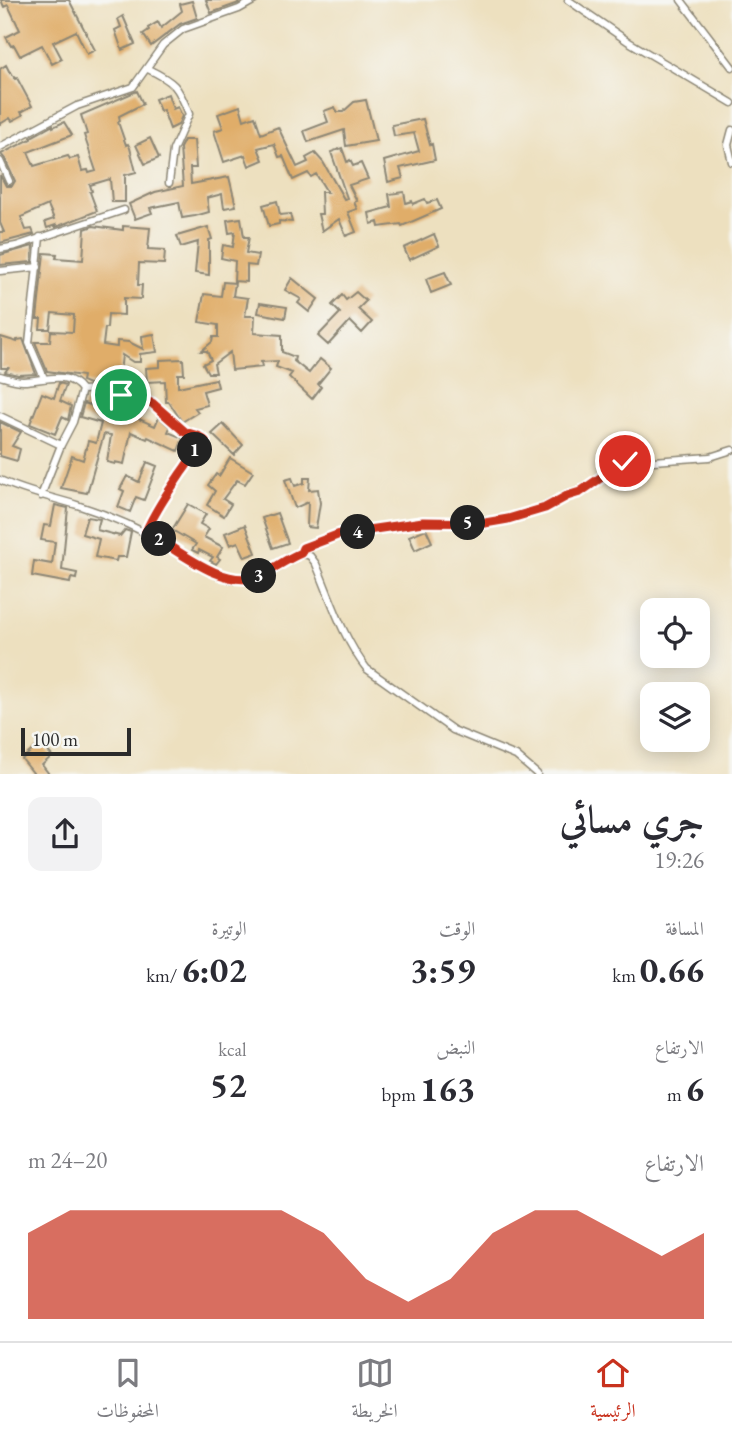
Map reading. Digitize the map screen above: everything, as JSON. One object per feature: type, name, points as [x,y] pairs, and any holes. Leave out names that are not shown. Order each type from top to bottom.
[{"type":"street","points":[[0,147],[77,106],[133,87],[163,45],[183,29],[239,9],[255,0]]},
{"type":"street","points":[[568,0],[629,42],[732,103]]},
{"type":"street","points":[[681,0],[732,67]]},
{"type":"street","points":[[148,69],[171,80],[189,114],[173,150],[169,183]]},
{"type":"street","points":[[732,130],[728,145],[732,162]]},
{"type":"street","points":[[0,161],[9,181]]},
{"type":"street","points":[[0,249],[124,210]]},
{"type":"street","points":[[40,237],[29,342],[44,378]]},
{"type":"street","points":[[0,271],[38,267]]},
{"type":"street","points":[[0,376],[21,381],[61,377],[76,382],[82,390]]},
{"type":"street","points":[[82,390],[103,389],[152,403],[185,432],[205,441],[196,449],[163,498],[146,532]]},
{"type":"street","points":[[41,496],[61,444],[73,422],[82,390]]},
{"type":"street","points":[[0,416],[61,444]]},
{"type":"street","points":[[0,480],[41,496],[132,524],[215,573],[231,579],[246,579],[259,576],[301,553],[303,548],[340,534],[423,522],[485,523],[508,519],[545,508],[580,492],[625,461],[710,457],[732,450]]},
{"type":"street","points":[[301,553],[310,556],[316,564],[356,656],[367,670],[453,730],[516,756],[537,774]]},
{"type":"building","points":[[1,0],[69,0],[95,50],[87,54],[76,31],[53,42],[62,59],[52,64],[42,45],[20,56],[6,37],[20,30],[8,5],[4,7]]},
{"type":"building","points":[[206,0],[237,0],[239,3],[211,13]]},
{"type":"building","points":[[192,1],[197,18],[180,24],[151,46],[143,34],[148,28],[158,22],[161,28],[182,11],[180,4]]},
{"type":"building","points":[[123,16],[135,44],[122,50],[115,30],[121,27],[118,19]]},
{"type":"building","points":[[6,65],[15,79],[17,78],[32,106],[21,112],[23,115],[0,124],[0,69]]},
{"type":"building","points":[[137,91],[143,104],[119,116],[118,122],[126,145],[130,148],[136,172],[125,175],[125,202],[112,202],[110,179],[90,185],[97,211],[47,228],[45,222],[54,219],[48,205],[21,217],[26,230],[32,229],[34,234],[0,243],[0,232],[4,232],[0,223],[0,175],[6,186],[12,186],[15,181],[1,154],[53,125],[64,122],[72,135],[28,152],[34,166],[68,156],[70,159],[78,157],[82,171],[96,171],[84,135],[87,134],[81,115]]},
{"type":"building","points":[[168,94],[173,109],[178,107],[182,116],[178,125],[170,129],[163,110],[160,111],[155,99]]},
{"type":"building","points":[[366,100],[376,141],[346,146],[344,130],[308,142],[304,131],[328,122],[324,111],[335,107],[337,112],[343,112],[354,102]]},
{"type":"building","points":[[240,106],[244,120],[255,116],[261,134],[278,127],[297,167],[308,162],[306,158],[315,153],[344,199],[347,198],[331,152],[342,148],[347,162],[350,160],[353,166],[361,163],[368,179],[349,185],[357,201],[354,202],[357,209],[348,212],[356,232],[346,236],[339,219],[322,231],[318,214],[322,214],[321,192],[327,192],[316,174],[311,177],[308,173],[293,180],[283,156],[279,157],[274,144],[258,148],[263,160],[249,166],[245,155],[224,162],[214,131],[223,128],[218,114]]},
{"type":"building","points":[[423,119],[435,160],[400,168],[403,178],[388,182],[384,161],[419,151],[414,133],[394,136],[392,125]]},
{"type":"building","points":[[150,138],[159,158],[145,164],[136,145]]},
{"type":"building","points":[[184,140],[194,140],[196,168],[190,168],[191,184],[229,177],[236,206],[224,208],[222,194],[207,198],[209,212],[182,218],[179,202],[150,208],[152,213],[135,219],[129,204],[155,192],[183,186],[180,148]]},
{"type":"building","points":[[404,192],[406,203],[412,201],[413,204],[425,199],[427,203],[437,200],[441,209],[402,226],[379,227],[378,222],[371,224],[369,213],[391,207],[389,194]]},
{"type":"building","points":[[277,201],[280,215],[290,214],[292,222],[279,221],[279,224],[269,226],[263,205]]},
{"type":"building","points":[[241,218],[244,237],[249,237],[246,253],[258,255],[256,266],[247,265],[247,282],[234,281],[235,261],[221,258],[223,245],[233,247],[235,232],[229,233],[227,220]]},
{"type":"building","points":[[93,226],[123,230],[123,226],[150,228],[148,249],[165,250],[164,264],[139,263],[138,285],[142,285],[141,299],[124,298],[124,315],[108,314],[103,345],[117,347],[117,341],[129,342],[143,349],[142,336],[154,334],[157,352],[140,354],[140,362],[133,362],[122,355],[120,373],[132,372],[133,389],[104,383],[89,384],[82,381],[83,376],[47,371],[35,342],[50,342],[51,331],[73,332],[74,315],[52,313],[50,329],[40,329],[41,319],[37,319],[44,253],[57,254],[56,258],[83,260],[85,229]]},
{"type":"building","points":[[208,227],[212,239],[209,240],[209,275],[195,273],[198,242],[181,247],[177,236]]},
{"type":"building","points":[[434,234],[439,246],[409,260],[404,248]]},
{"type":"building","points":[[33,246],[32,262],[0,265],[0,255]]},
{"type":"building","points":[[445,272],[451,285],[431,293],[426,279]]},
{"type":"building","points":[[292,278],[318,299],[309,312],[298,303],[301,299],[285,290]]},
{"type":"building","points":[[223,282],[235,283],[233,296],[248,298],[245,316],[255,316],[254,333],[282,335],[282,352],[295,357],[294,361],[309,373],[320,359],[331,368],[318,384],[321,387],[312,399],[289,377],[292,373],[276,367],[278,361],[261,362],[262,367],[232,370],[230,352],[214,364],[216,373],[208,373],[203,364],[211,360],[207,351],[201,351],[212,342],[213,337],[218,337],[218,325],[199,322],[204,294],[221,296]]},
{"type":"building","points":[[356,292],[366,301],[358,309],[372,322],[362,333],[350,321],[328,345],[318,336],[340,313],[332,305],[342,295],[346,300]]},
{"type":"building","points":[[260,303],[287,307],[285,318],[258,313]]},
{"type":"building","points":[[1,337],[17,342],[23,339],[36,374],[18,375],[5,372],[8,368],[1,368]]},
{"type":"building","points":[[183,359],[184,374],[178,374],[178,387],[216,379],[218,387],[203,391],[207,405],[195,408],[198,412],[182,422],[169,402],[166,402],[165,381],[147,382],[146,368],[160,367],[160,360]]},
{"type":"building","points":[[59,383],[66,385],[60,401],[71,406],[68,420],[62,417],[55,434],[30,424],[42,393],[54,398]]},
{"type":"building","points":[[104,395],[137,405],[134,417],[155,426],[159,417],[170,427],[168,432],[183,438],[178,451],[131,432],[124,464],[115,464],[107,462],[111,435],[104,434],[87,493],[61,488],[72,456],[83,460],[88,441],[96,443],[101,423],[80,417],[84,403],[100,408]]},
{"type":"building","points":[[0,422],[21,432],[12,446],[20,449],[17,461],[0,456]]},
{"type":"building","points":[[223,424],[243,445],[234,455],[212,434]]},
{"type":"building","points":[[230,458],[253,472],[245,484],[237,480],[223,499],[231,504],[224,516],[207,505],[215,491],[208,485],[216,474],[219,476]]},
{"type":"building","points":[[147,462],[157,466],[144,500],[136,497],[130,512],[118,507],[124,491],[120,489],[127,476],[139,482]]},
{"type":"building","points":[[292,478],[295,486],[304,483],[304,478],[310,478],[309,490],[318,489],[320,503],[316,528],[307,527],[308,502],[295,508],[285,480]]},
{"type":"building","points":[[188,504],[206,514],[200,524],[209,529],[204,537],[223,547],[216,564],[210,561],[213,557],[199,550],[198,553],[192,550],[196,544],[172,530]]},
{"type":"building","points":[[55,505],[68,508],[62,570],[77,573],[76,579],[71,578],[70,583],[32,576],[34,561],[52,564],[55,542],[41,540],[44,525],[51,526]]},
{"type":"building","points":[[277,513],[288,543],[273,548],[262,518]]},
{"type":"building","points":[[87,517],[100,519],[97,530],[120,536],[125,530],[131,532],[126,557],[117,557],[116,561],[95,557],[99,539],[82,534]]},
{"type":"building","points":[[245,525],[256,553],[245,557],[238,542],[230,545],[225,533]]},
{"type":"building","points":[[426,529],[432,542],[415,550],[409,536]]},
{"type":"building","points":[[41,743],[52,756],[42,765],[49,774],[34,774],[22,759]]},
{"type":"route","points":[[121,395],[152,403],[185,432],[205,441],[196,449],[163,498],[146,532],[215,573],[231,579],[259,576],[301,553],[303,548],[340,534],[423,522],[485,523],[545,508],[580,492],[625,461]]}]
